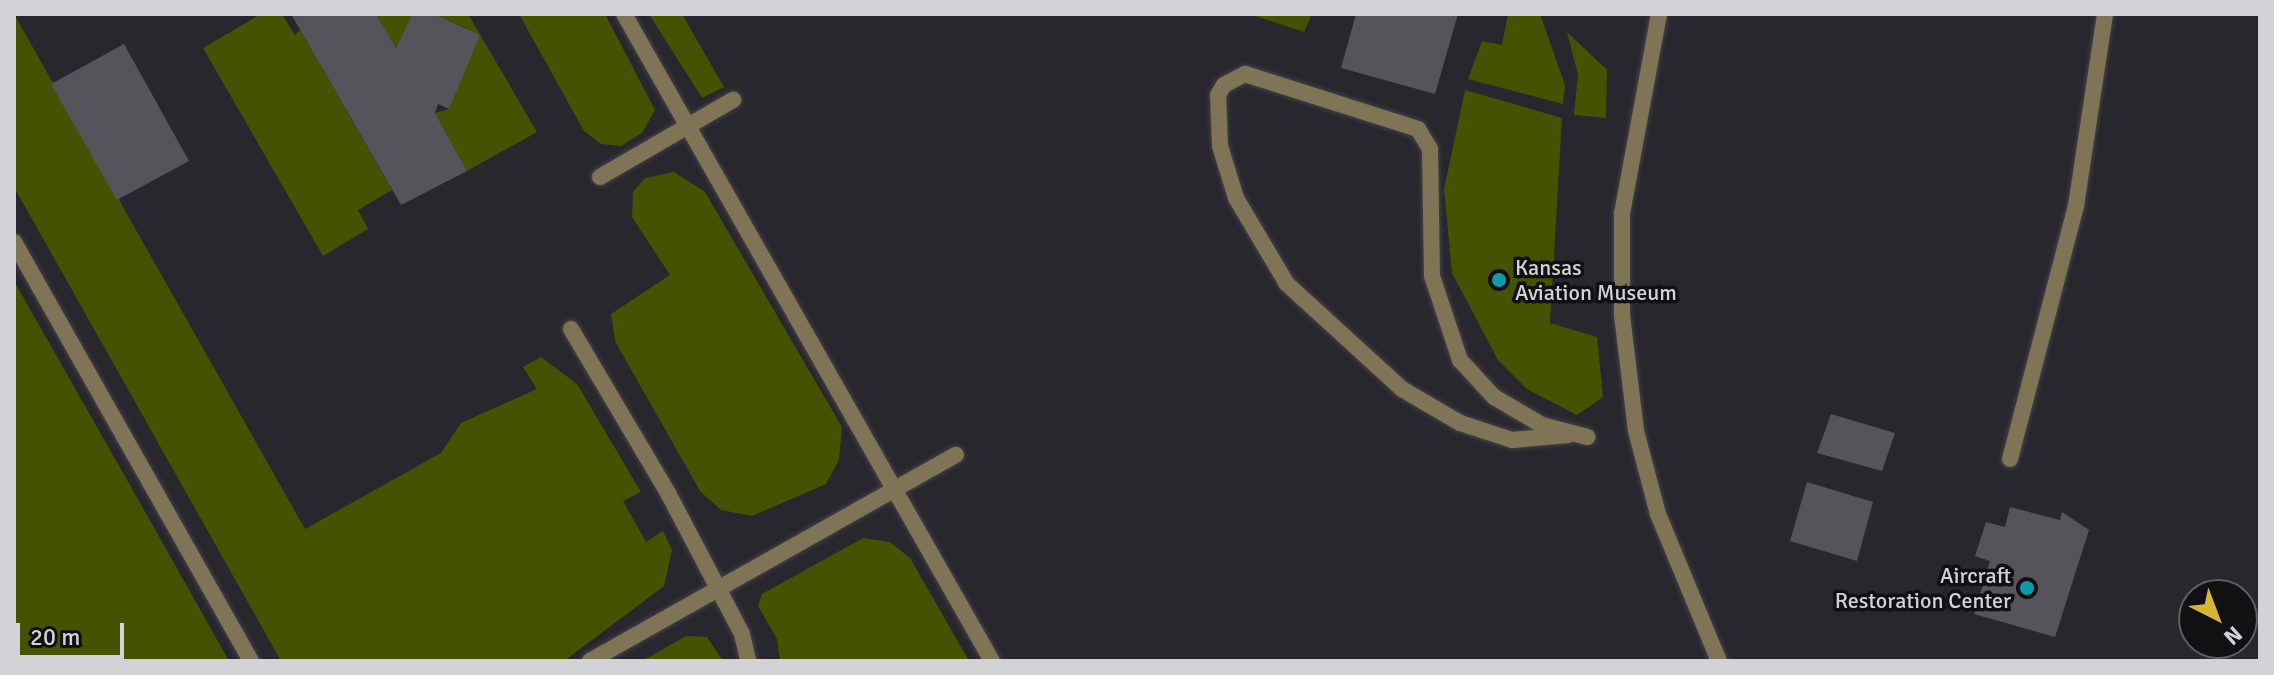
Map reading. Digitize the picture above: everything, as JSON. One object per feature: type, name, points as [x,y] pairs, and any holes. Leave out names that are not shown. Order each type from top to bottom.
[{"type":"street","points":[[624,14],[992,661]]},
{"type":"street","points":[[1659,14],[1635,113],[1622,213],[1622,315],[1634,415],[1654,501],[1719,661]]},
{"type":"street","points":[[2010,459],[2076,206],[2105,14]]},
{"type":"street","points":[[1568,435],[1494,397],[1460,360],[1432,276],[1430,149],[1418,129],[1245,74],[1224,85],[1218,95],[1220,146],[1236,198],[1287,284],[1402,389],[1460,423],[1512,440],[1568,435],[1587,437]]},
{"type":"street","points":[[600,177],[733,100]]},
{"type":"street","points":[[14,242],[251,661]]},
{"type":"street","points":[[571,329],[718,589],[748,661]]},
{"type":"street","points":[[590,661],[956,455]]},
{"type":"green space","points":[[14,14],[305,529],[441,453],[461,423],[537,389],[523,367],[541,357],[577,384],[641,492],[623,501],[646,542],[663,531],[672,550],[664,586],[564,661],[281,661],[14,187]]},
{"type":"green space","points":[[261,14],[282,14],[295,35],[300,30],[392,190],[358,210],[368,229],[323,256],[203,48]]},
{"type":"green space","points":[[376,14],[412,14],[396,48]]},
{"type":"green space","points":[[434,14],[468,14],[537,132],[467,171],[435,113],[449,109],[468,29]]},
{"type":"green space","points":[[519,14],[605,14],[655,110],[642,133],[621,146],[601,144],[584,131]]},
{"type":"green space","points":[[649,14],[682,14],[724,87],[702,98]]},
{"type":"green space","points":[[1249,14],[1312,14],[1304,32]]},
{"type":"green space","points":[[1508,14],[1540,14],[1565,85],[1563,104],[1468,79],[1482,41],[1502,45]]},
{"type":"green space","points":[[1567,32],[1607,70],[1606,118],[1574,115],[1578,75]]},
{"type":"green space","points":[[1465,90],[1562,118],[1550,323],[1597,337],[1603,397],[1577,415],[1527,389],[1498,360],[1452,273],[1444,189]]},
{"type":"green space","points":[[674,172],[705,192],[842,427],[839,460],[826,484],[752,516],[721,510],[700,491],[615,341],[611,314],[670,275],[632,217],[633,192],[645,178]]},
{"type":"green space","points":[[14,281],[152,524],[229,661],[14,661]]},
{"type":"green space","points":[[863,538],[890,542],[910,558],[969,661],[780,661],[777,639],[758,606],[762,594]]},
{"type":"green space","points":[[686,636],[707,637],[723,661],[642,661]]},
{"type":"building","points":[[291,14],[376,14],[396,48],[412,14],[434,14],[480,35],[449,109],[438,104],[435,113],[467,171],[401,205]]},
{"type":"building","points":[[1356,14],[1458,14],[1435,94],[1341,68]]},
{"type":"building","points":[[124,44],[189,161],[117,200],[51,84]]},
{"type":"building","points":[[1831,414],[1895,433],[1882,471],[1817,453]]},
{"type":"building","points":[[1807,482],[1873,502],[1857,561],[1790,541]]},
{"type":"building","name":"Aircraft Restoration Center","points":[[2010,507],[2060,520],[2062,512],[2089,530],[2055,637],[1974,614],[1990,561],[1975,556],[1986,522],[2005,527]]},
{"type":"place","name":"Kansas Aviation Museum","points":[[1499,280]]},
{"type":"place","name":"Aircraft Restoration Center","points":[[2027,588]]}]
